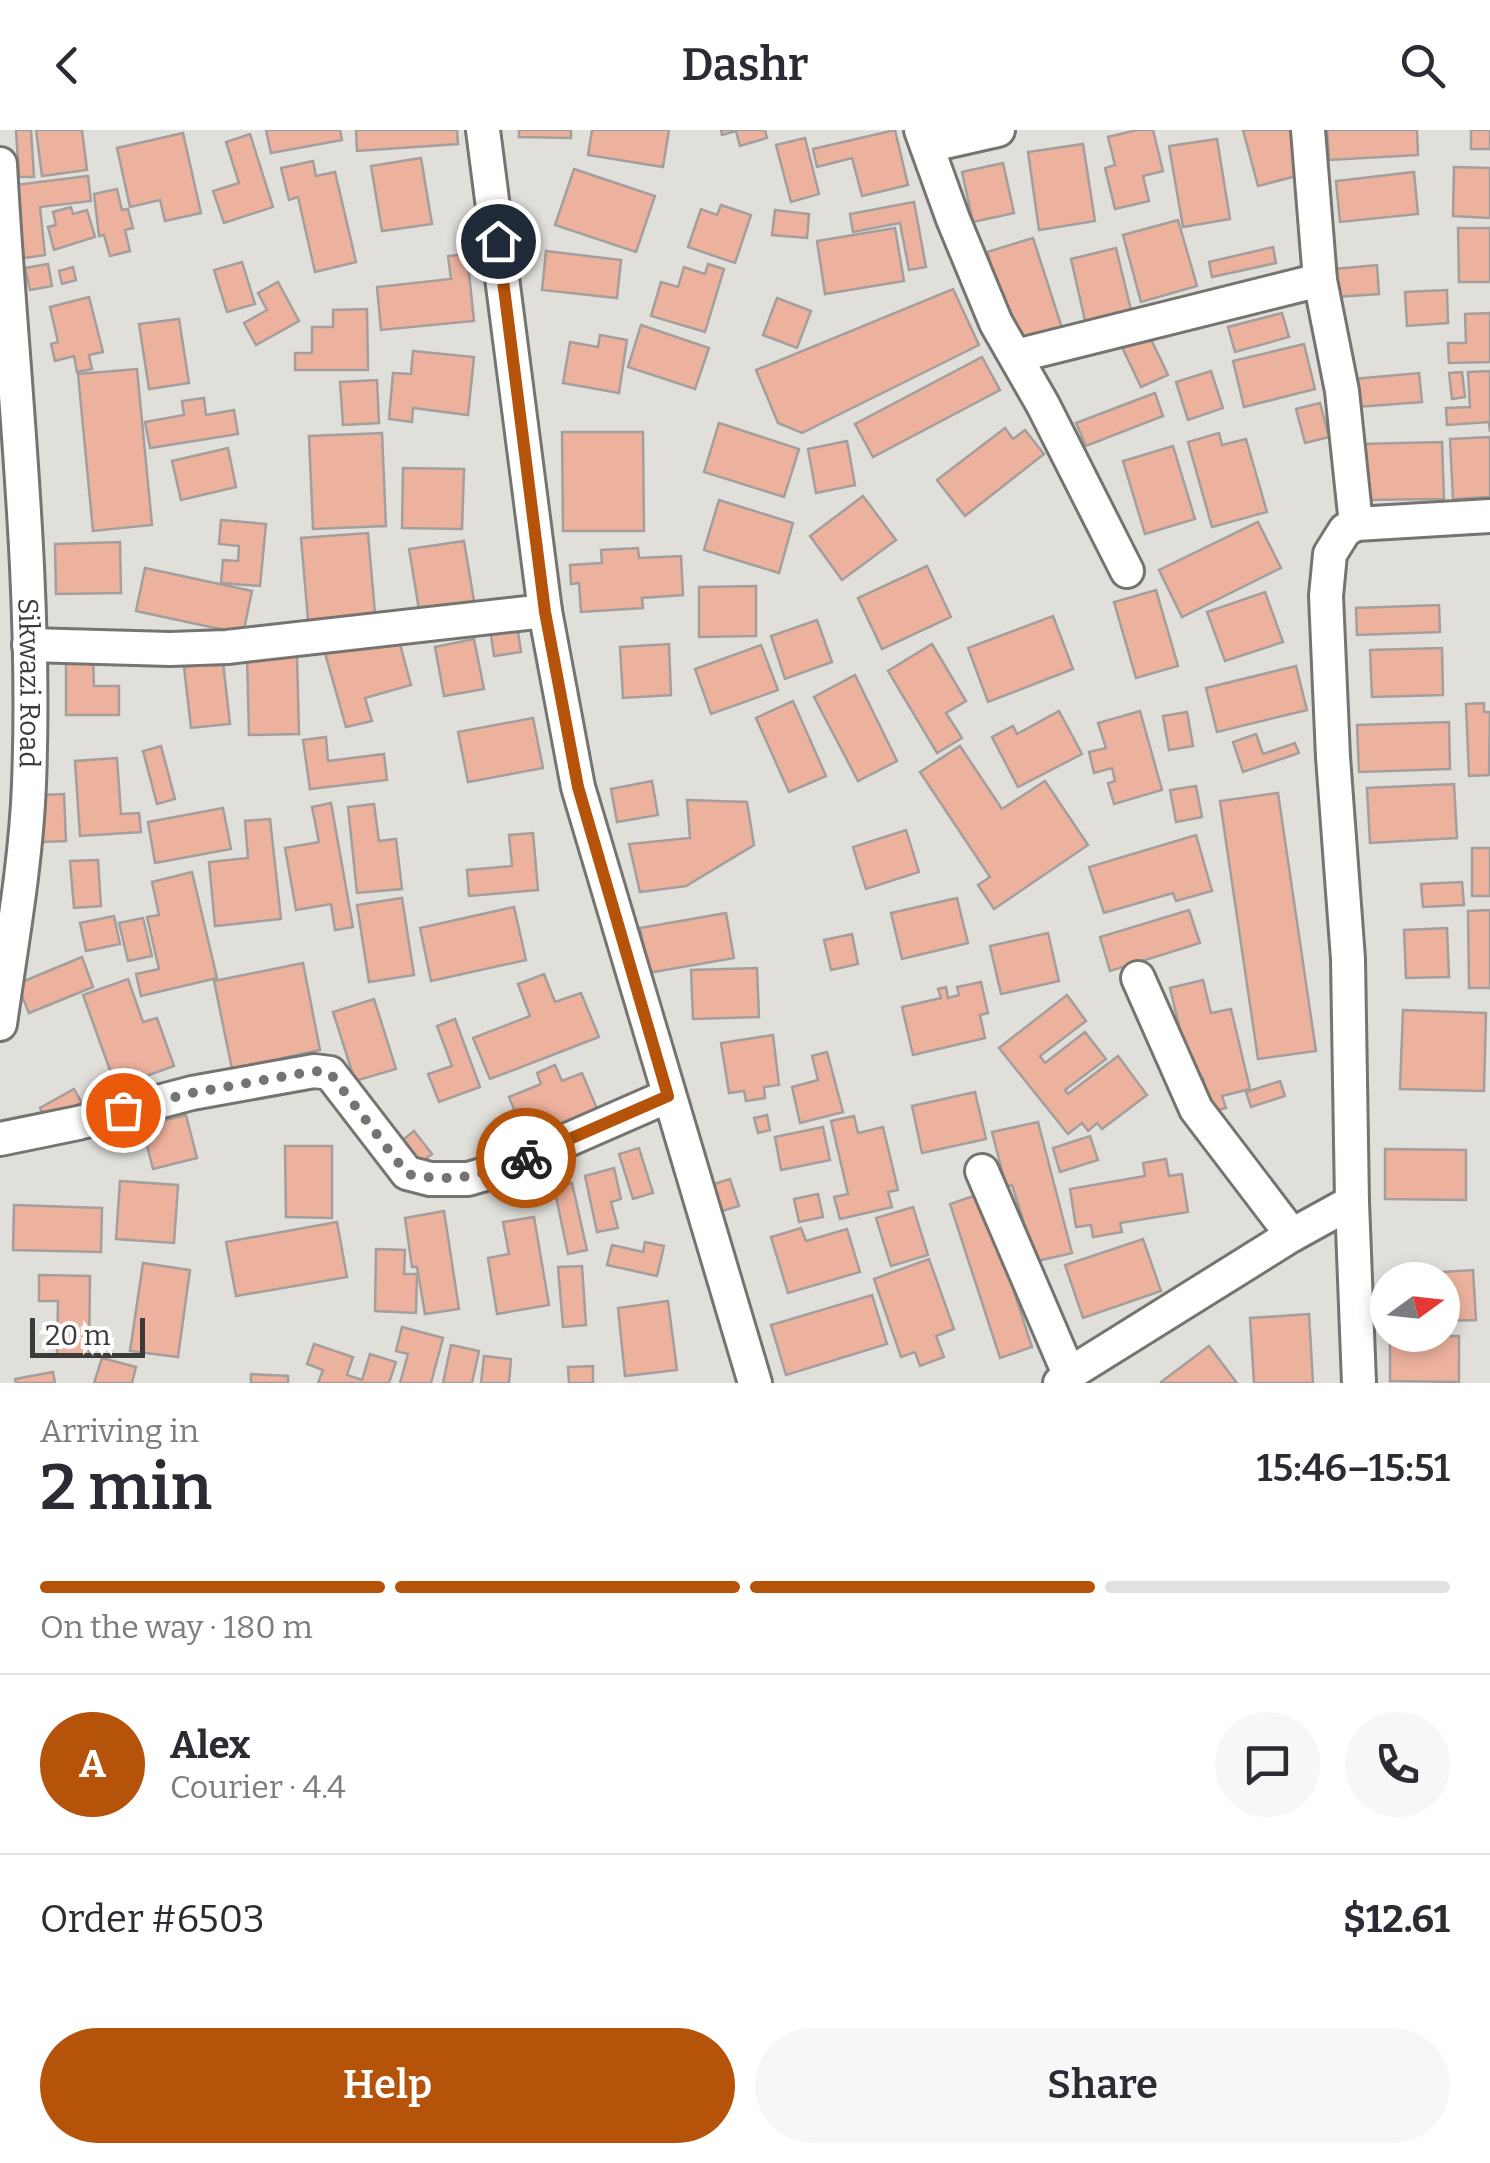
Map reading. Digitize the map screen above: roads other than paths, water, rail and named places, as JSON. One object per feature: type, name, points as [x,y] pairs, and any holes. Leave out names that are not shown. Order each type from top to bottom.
[{"type":"street","points":[[483,130],[545,612],[578,787],[755,1383]]},
{"type":"street","points":[[998,130],[924,138],[996,323],[1127,570]]},
{"type":"street","points":[[1308,130],[1320,280],[1342,391],[1356,524]]},
{"type":"street","name":"Sikwazi Road","points":[[0,164],[29,645],[29,785],[10,884],[0,1024]]},
{"type":"street","points":[[1016,356],[1320,280]]},
{"type":"street","points":[[1360,1383],[1348,958],[1326,596],[1330,554],[1344,530],[1356,524],[1490,516]]},
{"type":"street","points":[[29,645],[170,650],[227,647],[545,612]]},
{"type":"street","points":[[1138,978],[1196,1108],[1292,1236]]},
{"type":"street","points":[[0,1139],[192,1093],[314,1071],[330,1073],[407,1174],[468,1179],[498,1170],[668,1096]]},
{"type":"street","points":[[982,1171],[1064,1379],[1352,1202]]}]
